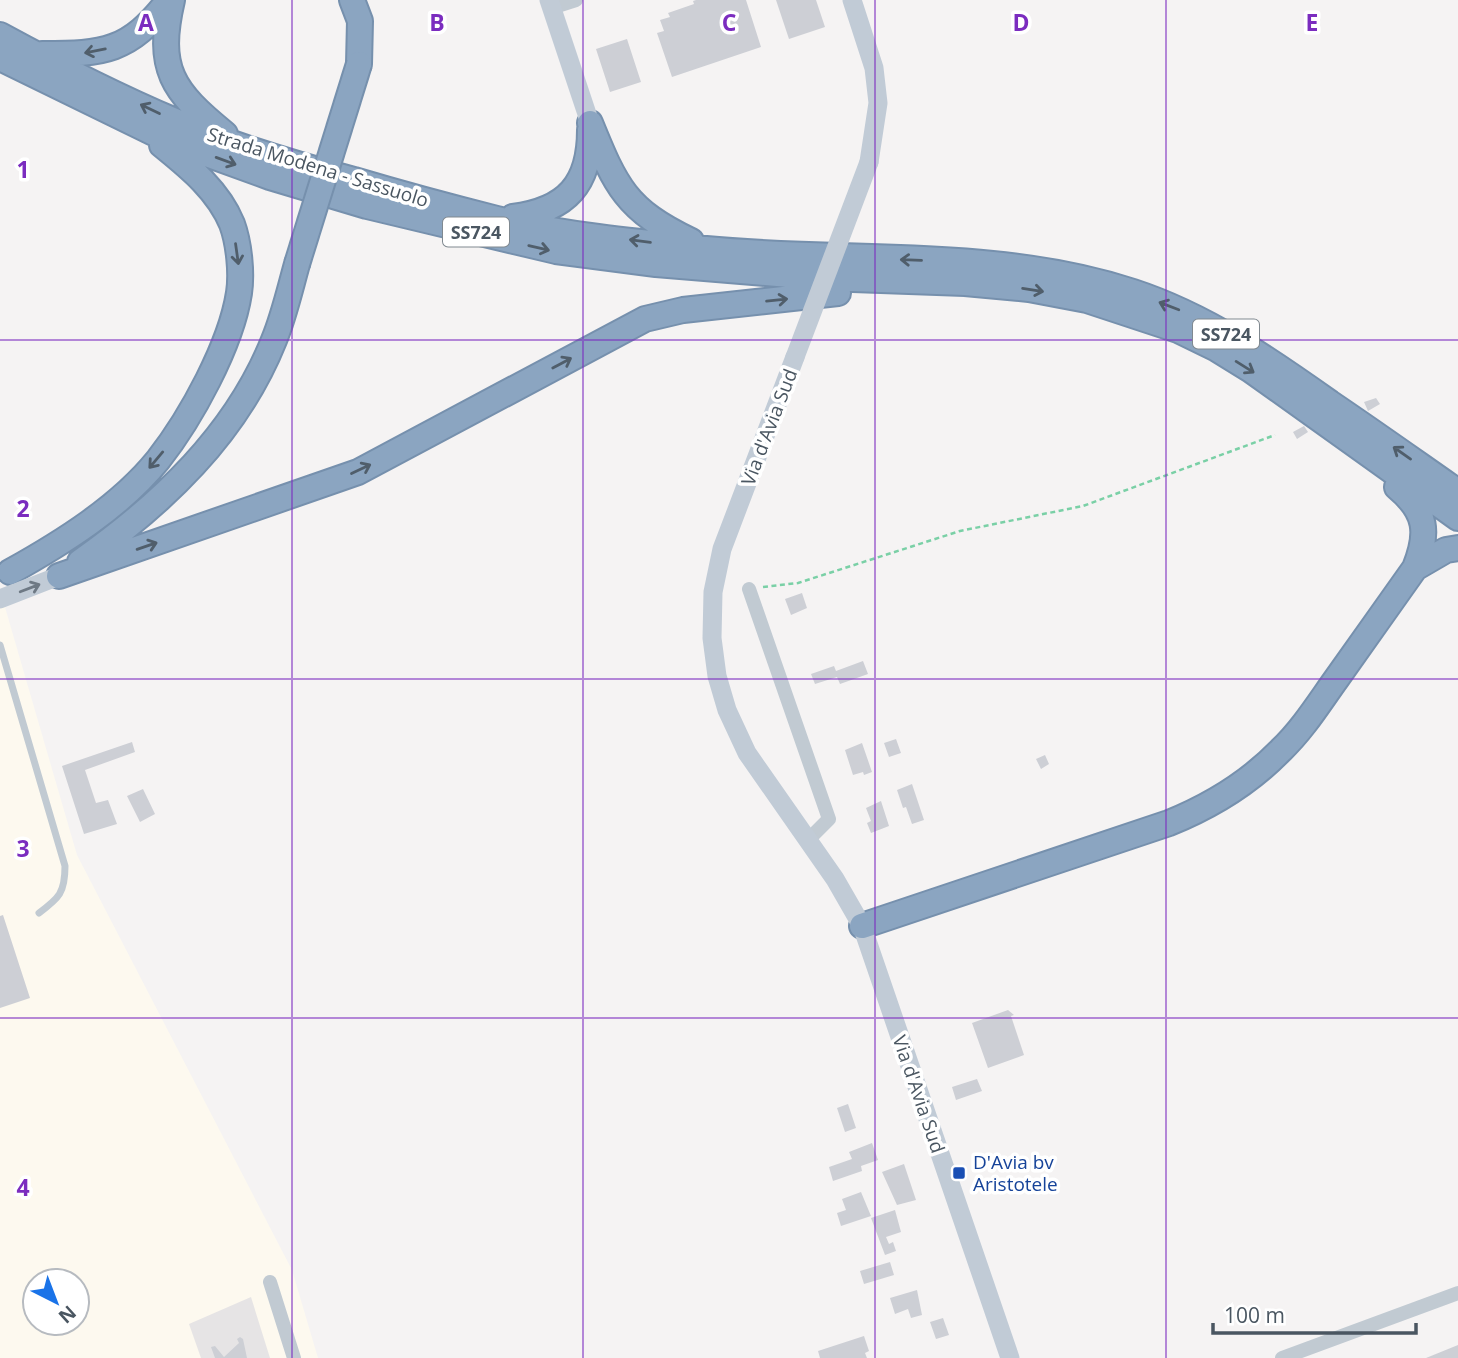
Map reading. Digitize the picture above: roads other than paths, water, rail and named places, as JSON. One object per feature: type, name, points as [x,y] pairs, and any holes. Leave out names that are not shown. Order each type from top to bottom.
[{"type":"highway","points":[[34,53],[93,53],[114,47],[147,26],[170,0]]},
{"type":"highway","points":[[170,0],[166,59],[171,75],[192,105],[236,144]]},
{"type":"highway","points":[[59,576],[125,527],[188,472],[224,430],[252,387],[274,339],[359,64],[360,21],[352,0]]},
{"type":"highway","name":"Strada Modena - Sassuolo","points":[[0,35],[176,122],[331,174],[498,219],[557,230],[860,269]]},
{"type":"highway","name":"Strada Modena - Sassuolo","points":[[0,58],[139,127],[270,177],[367,206],[556,251],[656,264],[860,269]]},
{"type":"highway","points":[[498,219],[528,215],[564,200],[577,186],[587,166],[590,123]]},
{"type":"highway","points":[[590,123],[606,162],[631,202],[647,217],[707,249]]},
{"type":"highway","points":[[5,574],[71,536],[101,513],[157,460],[208,379],[229,334],[240,291],[232,225],[212,190],[190,167],[139,127]]},
{"type":"highway","name":"SS724","points":[[860,269],[1024,267],[1087,277],[1185,312],[1226,333],[1284,370],[1458,492]]},
{"type":"highway","name":"SS724","points":[[860,269],[1028,289],[1087,300],[1178,330],[1251,370],[1458,518]]},
{"type":"highway","points":[[59,576],[358,472],[645,319],[696,309],[872,289],[965,283]]},
{"type":"highway","points":[[862,926],[1196,812],[1226,796],[1281,750],[1305,723],[1415,568],[1423,549],[1426,531],[1419,512],[1407,495],[1320,420]]},
{"type":"highway","points":[[5,574],[57,559],[125,527]]},
{"type":"highway","points":[[1415,568],[1446,550],[1458,548]]},
{"type":"street","points":[[576,0],[550,4],[590,123]]},
{"type":"street","name":"Via d'Avia Sud","points":[[852,0],[874,68],[878,103],[869,162],[722,549],[713,592],[712,638],[717,676],[727,710],[747,753],[849,901],[862,926],[1010,1358]]},
{"type":"street","points":[[0,599],[59,576]]},
{"type":"street","points":[[749,589],[829,819],[808,840]]},
{"type":"street","points":[[271,1282],[294,1358]]},
{"type":"street","points":[[1282,1358],[1458,1293]]},
{"type":"lane","points":[[0,645],[65,866],[63,890],[58,898],[39,913]]},
{"type":"place","name":"D'Avia bv Aristotele","points":[[959,1173]]}]
